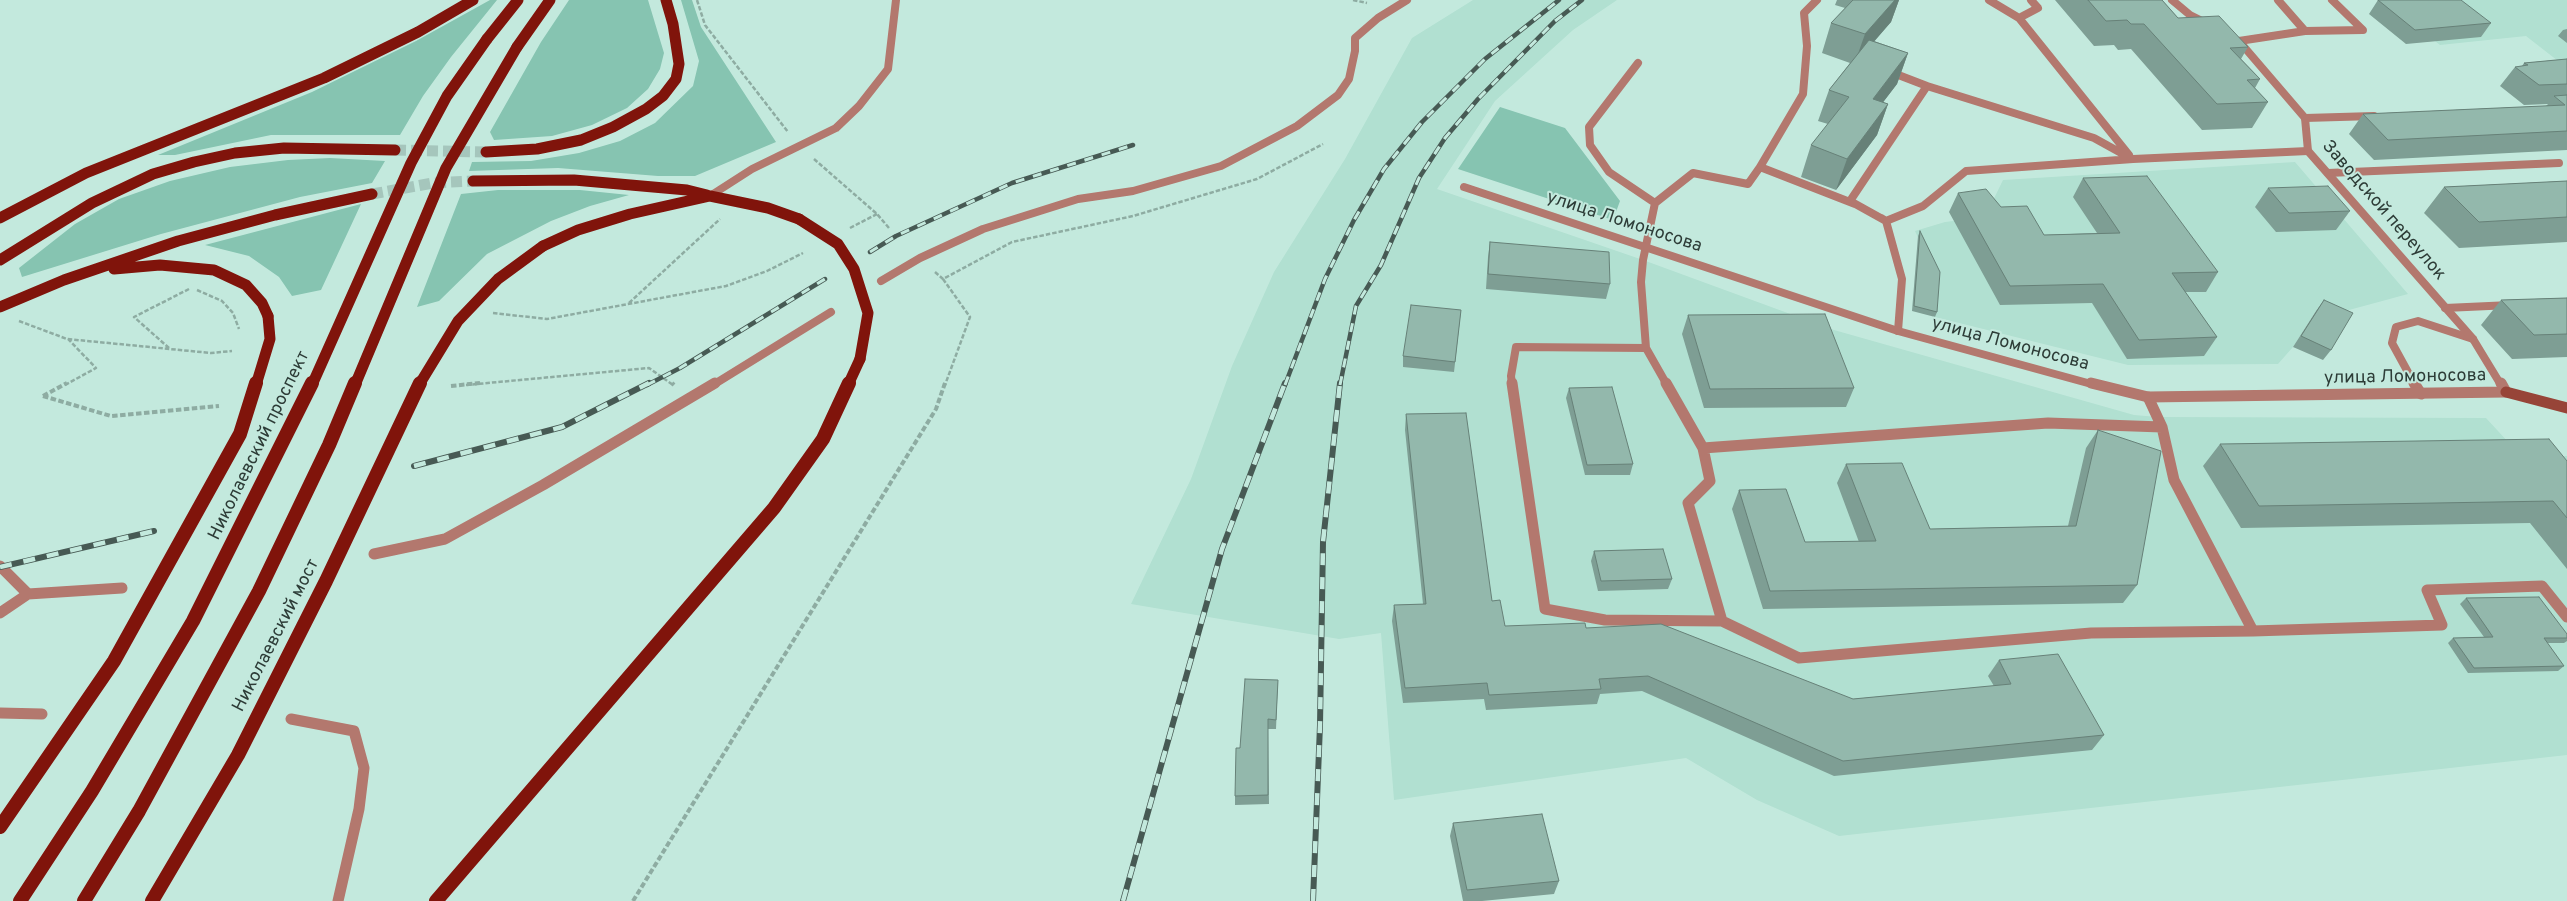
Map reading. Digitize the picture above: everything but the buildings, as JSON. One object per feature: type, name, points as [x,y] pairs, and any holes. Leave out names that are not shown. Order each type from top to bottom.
[{"type":"main road","points":[[0,218],[86,173],[324,78],[418,32],[472,0]]},
{"type":"main road","name":"Николаевский проспект","points":[[20,901],[92,791],[193,621],[298,415],[411,163],[447,96],[487,39],[518,0]]},
{"type":"main road","points":[[84,901],[139,810],[259,591],[329,446],[446,168],[517,47],[550,0]]},
{"type":"main road","points":[[486,152],[537,149],[581,140],[613,128],[646,109],[663,96],[676,79],[679,64],[673,24],[666,0]]},
{"type":"main road","points":[[0,260],[92,203],[153,174],[194,162],[236,153],[284,148],[395,150]]},
{"type":"main road","points":[[436,901],[774,508],[824,439],[860,359],[868,313],[854,270],[838,244],[799,219],[768,208],[687,190],[574,180],[473,181]]},
{"type":"main road","points":[[0,307],[40,290],[178,241],[275,215],[372,194]]},
{"type":"main road","name":"Николаевский мост","points":[[152,901],[238,755],[326,581],[421,382],[458,321],[498,279],[542,246],[578,230],[630,214],[710,196]]},
{"type":"main road","points":[[0,827],[114,661],[240,434],[270,339],[268,316],[262,303],[246,285],[214,270],[160,265],[94,271]]},
{"type":"street","points":[[710,196],[752,169],[836,128],[860,106],[888,69],[896,0]]},
{"type":"street","points":[[881,281],[920,258],[983,229],[1078,199],[1133,191],[1188,177],[1221,166],[1297,126],[1338,95],[1349,79],[1355,51],[1355,38],[1378,18],[1407,0]]},
{"type":"street","points":[[1722,621],[1688,503],[1710,481],[1703,448],[1646,348],[1641,282],[1646,247],[1655,203],[1693,173],[1748,184],[1760,168],[1803,94],[1807,46],[1804,13],[1817,0]]},
{"type":"street","points":[[1989,0],[2019,18],[2132,159]]},
{"type":"street","points":[[2019,18],[2038,8],[2031,0]]},
{"type":"street","points":[[2172,0],[2190,15],[2215,28]]},
{"type":"street","points":[[2278,0],[2305,32]]},
{"type":"street","points":[[2239,41],[2305,32],[2363,30],[2332,0]]},
{"type":"street","points":[[2231,37],[2239,41],[2305,118],[2382,116]]},
{"type":"street","points":[[1638,63],[1589,127],[1590,146],[1609,172],[1655,203]]},
{"type":"street","points":[[1875,66],[1927,86],[2094,138],[2132,159]]},
{"type":"street","points":[[1850,201],[1927,86]]},
{"type":"street","name":"Заводской переулок","points":[[2305,118],[2308,151],[2473,339],[2506,392]]},
{"type":"street","points":[[1886,221],[1923,206],[1966,171],[2132,159],[2308,151]]},
{"type":"street","points":[[2328,173],[2559,163]]},
{"type":"street","points":[[1760,168],[1850,201],[1886,221],[1902,279],[1898,332]]},
{"type":"street","name":"улица Ломоносова","points":[[1464,187],[1898,332],[2148,397],[2506,392],[2560,408],[2567,408]]},
{"type":"street","points":[[2445,308],[2520,304]]},
{"type":"street","points":[[374,554],[446,539],[543,486],[831,312]]},
{"type":"street","points":[[2421,394],[2404,368],[2392,343],[2396,327],[2418,321],[2473,339]]},
{"type":"street","points":[[1646,348],[1516,347],[1510,376],[1545,608],[1605,620],[1722,621],[1799,658],[2091,633],[2253,631],[2442,625],[2427,590],[2542,586],[2567,617]]},
{"type":"street","points":[[2148,397],[2162,427],[2174,480],[2253,631]]},
{"type":"street","points":[[1703,448],[2048,423],[2162,427]]},
{"type":"street","points":[[0,566],[28,594]]},
{"type":"street","points":[[0,612],[28,594],[122,588]]},
{"type":"street","points":[[0,713],[42,714]]},
{"type":"street","points":[[291,719],[354,731],[364,768],[359,809],[338,901]]},
{"type":"path","points":[[697,0],[704,26],[790,134]]},
{"type":"path","points":[[943,280],[1012,242],[1133,216],[1258,179],[1323,144]]},
{"type":"path","points":[[810,155],[889,228]]},
{"type":"path","points":[[850,228],[876,214]]},
{"type":"path","points":[[629,303],[723,217]]},
{"type":"path","points":[[492,313],[547,319],[726,286],[767,271],[803,253]]},
{"type":"path","points":[[633,901],[936,409],[970,317],[943,280],[928,267]]},
{"type":"path","points":[[170,349],[134,317],[191,288],[222,301],[233,313],[239,329]]},
{"type":"path","points":[[12,319],[67,339],[211,353],[232,351]]},
{"type":"path","points":[[67,339],[96,368],[42,396],[111,416],[218,406]]},
{"type":"path","points":[[451,386],[649,368],[677,388]]},
{"type":"shaded area","points":[[490,0],[497,0],[451,57],[423,96],[400,135],[271,135],[175,155],[158,155],[312,92],[416,41]]},
{"type":"shaded area","points":[[569,0],[648,0],[664,53],[660,69],[648,89],[627,108],[592,125],[552,136],[494,140],[490,132],[541,42]]},
{"type":"shaded area","points":[[681,0],[692,0],[701,27],[776,142],[695,176],[658,176],[558,168],[469,171],[472,162],[531,161],[579,153],[620,141],[655,123],[693,86],[699,61]]},
{"type":"shaded area","points":[[1473,0],[1617,0],[1573,30],[1495,101],[1437,189],[1643,260],[1834,330],[2134,415],[2158,417],[2486,418],[2522,457],[2567,456],[2567,755],[1839,836],[1757,800],[1686,758],[1394,800],[1381,633],[1339,639],[1131,604],[1191,479],[1232,366],[1274,272],[1345,159],[1412,38]]},
{"type":"shaded area","points":[[2383,0],[2567,0],[2567,68],[2526,36],[2440,45]]},
{"type":"shaded area","points":[[1500,107],[1565,128],[1620,201],[1613,220],[1458,169]]},
{"type":"shaded area","points":[[330,158],[385,161],[372,183],[300,197],[161,234],[22,277],[19,268],[75,224],[119,199],[170,181],[230,167],[288,160]]},
{"type":"shaded area","points":[[2295,162],[2408,294],[2327,316],[2316,311],[2293,347],[2278,364],[2128,365],[1935,317],[1934,272],[1915,231],[1945,222],[1985,217],[2003,180]]},
{"type":"shaded area","points":[[498,190],[580,190],[629,195],[590,206],[551,221],[487,254],[439,301],[417,307],[461,194]]},
{"type":"shaded area","points":[[361,204],[321,290],[292,296],[279,277],[249,256],[205,245]]},
{"type":"tunnel","points":[[395,150],[486,152]]},
{"type":"tunnel","points":[[372,194],[433,183],[473,181]]},
{"type":"railway","points":[[1285,385],[1325,279],[1354,220],[1384,169],[1422,122],[1485,59],[1559,0]]},
{"type":"railway","points":[[1340,385],[1356,306],[1381,265],[1419,178],[1445,138],[1478,99],[1555,21],[1582,0]]},
{"type":"railway","points":[[870,252],[896,236],[1012,183],[1133,145]]},
{"type":"railway","points":[[647,385],[680,368],[825,279]]},
{"type":"railway","points":[[414,466],[562,427],[649,383]]},
{"type":"railway","points":[[1123,901],[1222,549],[1285,383]]},
{"type":"railway","points":[[1313,901],[1320,725],[1323,542],[1340,383]]},
{"type":"railway","points":[[0,567],[154,531]]}]
